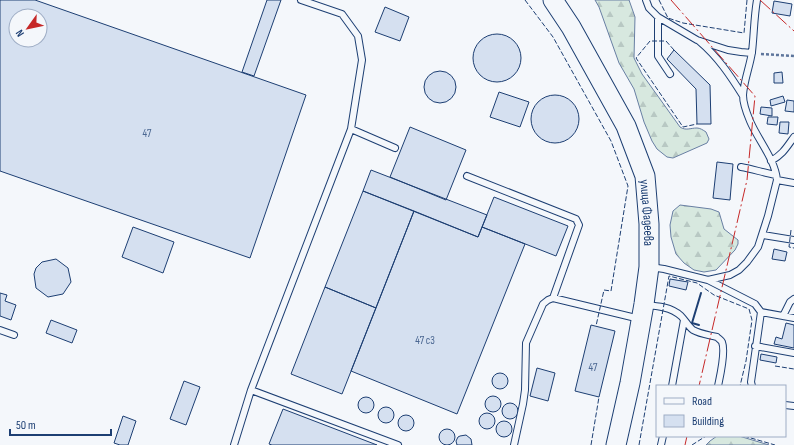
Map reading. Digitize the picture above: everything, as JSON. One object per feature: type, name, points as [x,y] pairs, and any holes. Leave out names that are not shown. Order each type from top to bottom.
[{"type":"main road","name":"улица Фадеева","points":[[553,0],[571,27],[626,126],[645,176],[649,224],[649,267],[643,312],[630,383],[616,445]]},
{"type":"lane","points":[[234,445],[251,390],[350,129],[362,60],[358,36],[342,14],[301,0]]},
{"type":"lane","points":[[646,0],[650,8],[658,17],[697,40],[726,70],[743,96],[750,122],[771,161],[777,178],[763,235],[758,247],[739,270],[730,275],[708,280]]},
{"type":"lane","points":[[743,96],[745,78],[752,53],[755,15],[758,0]]},
{"type":"lane","points":[[658,17],[658,56],[670,74]]},
{"type":"lane","points":[[697,40],[728,50],[752,53]]},
{"type":"lane","points":[[350,129],[396,148]]},
{"type":"lane","points":[[771,161],[788,148],[794,137]]},
{"type":"lane","points":[[741,167],[752,169],[794,183]]},
{"type":"lane","points":[[467,176],[576,219],[579,225],[553,298]]},
{"type":"lane","points":[[763,235],[794,240]]},
{"type":"lane","points":[[649,267],[664,269],[708,280],[755,304],[761,312],[794,318]]},
{"type":"lane","points":[[514,445],[524,404],[526,343],[543,304],[553,298],[643,312],[664,307],[670,309],[680,316],[694,330],[717,337],[722,343],[723,358],[718,385]]},
{"type":"lane","points":[[783,316],[790,302],[794,299]]},
{"type":"lane","points":[[752,385],[755,346],[761,312]]},
{"type":"lane","points":[[672,385],[684,320]]},
{"type":"lane","points":[[0,330],[14,335]]},
{"type":"lane","points":[[755,346],[794,353]]},
{"type":"lane","points":[[251,390],[398,445]]},
{"type":"path","points":[[752,53],[794,56]]},
{"type":"green space","points":[[595,0],[629,0],[635,17],[634,58],[642,74],[680,127],[684,129],[699,128],[703,130],[706,132],[709,139],[707,143],[673,158],[667,157],[657,149],[644,122],[634,89],[619,63],[599,7]]},
{"type":"green space","points":[[680,205],[711,209],[719,212],[724,229],[738,240],[735,250],[716,270],[704,272],[694,270],[684,263],[676,254],[671,237],[670,225],[673,211]]},
{"type":"green space","points":[[716,437],[742,437],[769,445],[706,445]]},
{"type":"building","points":[[0,0],[35,0],[306,95],[250,258],[0,171]]},
{"type":"building","points":[[267,0],[281,0],[254,76],[242,72]]},
{"type":"building","points":[[774,1],[792,4],[790,16],[772,13]]},
{"type":"building","points":[[385,7],[409,17],[400,41],[375,32]]},
{"type":"building","points":[[492,34],[502,34],[514,41],[521,53],[521,63],[514,75],[502,82],[492,82],[484,78],[477,71],[473,63],[473,53],[477,45],[484,38]]},
{"type":"building","points":[[674,50],[710,85],[711,124],[697,124],[696,89],[667,59]]},
{"type":"building","points":[[440,71],[449,74],[453,78],[456,87],[453,96],[449,100],[440,103],[431,100],[427,96],[424,87],[427,78],[431,74]]},
{"type":"building","points":[[782,72],[783,83],[774,83],[774,73]]},
{"type":"building","points":[[499,92],[529,102],[520,127],[490,117]]},
{"type":"building","points":[[550,95],[560,95],[572,102],[579,114],[579,124],[572,136],[560,143],[550,143],[542,139],[535,132],[531,124],[531,114],[535,106],[542,99]]},
{"type":"building","points":[[783,96],[785,102],[771,106],[770,100]]},
{"type":"building","points":[[787,100],[794,101],[794,112],[785,111]]},
{"type":"building","points":[[761,107],[772,108],[772,116],[760,114]]},
{"type":"building","points":[[768,117],[778,117],[777,125],[767,124]]},
{"type":"building","points":[[780,122],[789,122],[788,134],[779,133]]},
{"type":"building","points":[[410,127],[466,150],[446,200],[390,177]]},
{"type":"building","points":[[717,162],[733,164],[730,200],[713,198]]},
{"type":"building","points":[[371,170],[487,215],[478,237],[363,191]]},
{"type":"building","points":[[363,191],[414,211],[376,308],[325,287]]},
{"type":"building","points":[[494,197],[568,226],[556,256],[482,227]]},
{"type":"building","points":[[414,211],[478,237],[482,227],[525,244],[457,414],[351,371]]},
{"type":"building","points":[[133,227],[174,242],[163,273],[122,257]]},
{"type":"building","points":[[774,249],[787,252],[785,261],[772,259]]},
{"type":"building","points":[[56,259],[68,268],[71,282],[63,294],[48,297],[36,288],[34,274],[36,268],[42,262]]},
{"type":"building","points":[[670,279],[688,282],[686,290],[669,286]]},
{"type":"building","points":[[325,287],[376,308],[342,394],[291,374]]},
{"type":"building","points":[[0,293],[7,295],[5,301],[16,305],[11,320],[0,316]]},
{"type":"building","points":[[51,320],[77,330],[72,343],[46,333]]},
{"type":"building","points":[[786,323],[794,325],[794,348],[774,344],[776,337],[782,339]]},
{"type":"building","points":[[591,325],[615,331],[599,397],[575,391]]},
{"type":"building","points":[[761,354],[777,357],[776,363],[760,360]]},
{"type":"building","points":[[537,368],[555,373],[548,401],[530,396]]},
{"type":"building","points":[[500,373],[506,375],[508,381],[506,387],[500,389],[494,387],[492,381],[494,375]]},
{"type":"building","points":[[184,381],[200,387],[186,425],[170,419]]},
{"type":"building","points":[[493,396],[499,398],[501,404],[499,410],[493,412],[487,410],[485,404],[487,398]]},
{"type":"building","points":[[366,397],[372,399],[374,405],[372,411],[366,413],[360,411],[358,405],[360,399]]},
{"type":"building","points":[[510,403],[516,405],[518,411],[516,417],[510,419],[504,417],[502,411],[504,405]]},
{"type":"building","points":[[386,407],[392,409],[394,415],[392,421],[386,423],[380,421],[378,415],[380,409]]},
{"type":"building","points":[[283,409],[377,445],[269,444]]},
{"type":"building","points":[[487,413],[493,415],[495,421],[493,427],[487,429],[481,427],[479,421],[481,415]]},
{"type":"building","points":[[406,415],[412,417],[414,423],[412,429],[406,431],[400,429],[398,423],[400,417]]},
{"type":"building","points":[[123,416],[136,421],[128,445],[114,443]]},
{"type":"building","points":[[504,421],[510,423],[512,429],[510,435],[504,437],[498,435],[496,429],[498,423]]},
{"type":"building","points":[[447,429],[453,431],[455,437],[453,443],[447,445],[441,443],[439,437],[441,431]]},
{"type":"building","points":[[466,435],[471,439],[472,445],[457,445],[456,441],[458,437]]},
{"type":"fence","points":[[525,0],[553,37],[611,141],[628,186],[611,291],[604,290],[596,326]]},
{"type":"fence","points":[[659,0],[668,18],[683,23],[744,33],[747,0]]},
{"type":"fence","points":[[674,50],[666,41],[650,41],[636,58],[683,127],[697,124]]},
{"type":"fence","points":[[791,230],[789,247],[794,248]]},
{"type":"fence","points":[[639,445],[669,276],[697,283],[714,295],[749,309],[752,320],[746,361],[740,385]]},
{"type":"fence","points":[[775,366],[794,369]]},
{"type":"fence","points":[[591,445],[599,397]]},
{"type":"fence","points":[[692,445],[704,437]]},
{"type":"fence","points":[[747,437],[775,445]]},
{"type":"wall","points":[[699,325],[692,323],[701,293]]},
{"type":"power","points":[[671,0],[755,96],[747,180],[699,385]]},
{"type":"power","points":[[760,0],[794,31]]},
{"type":"power","points":[[685,445],[687,437]]}]
